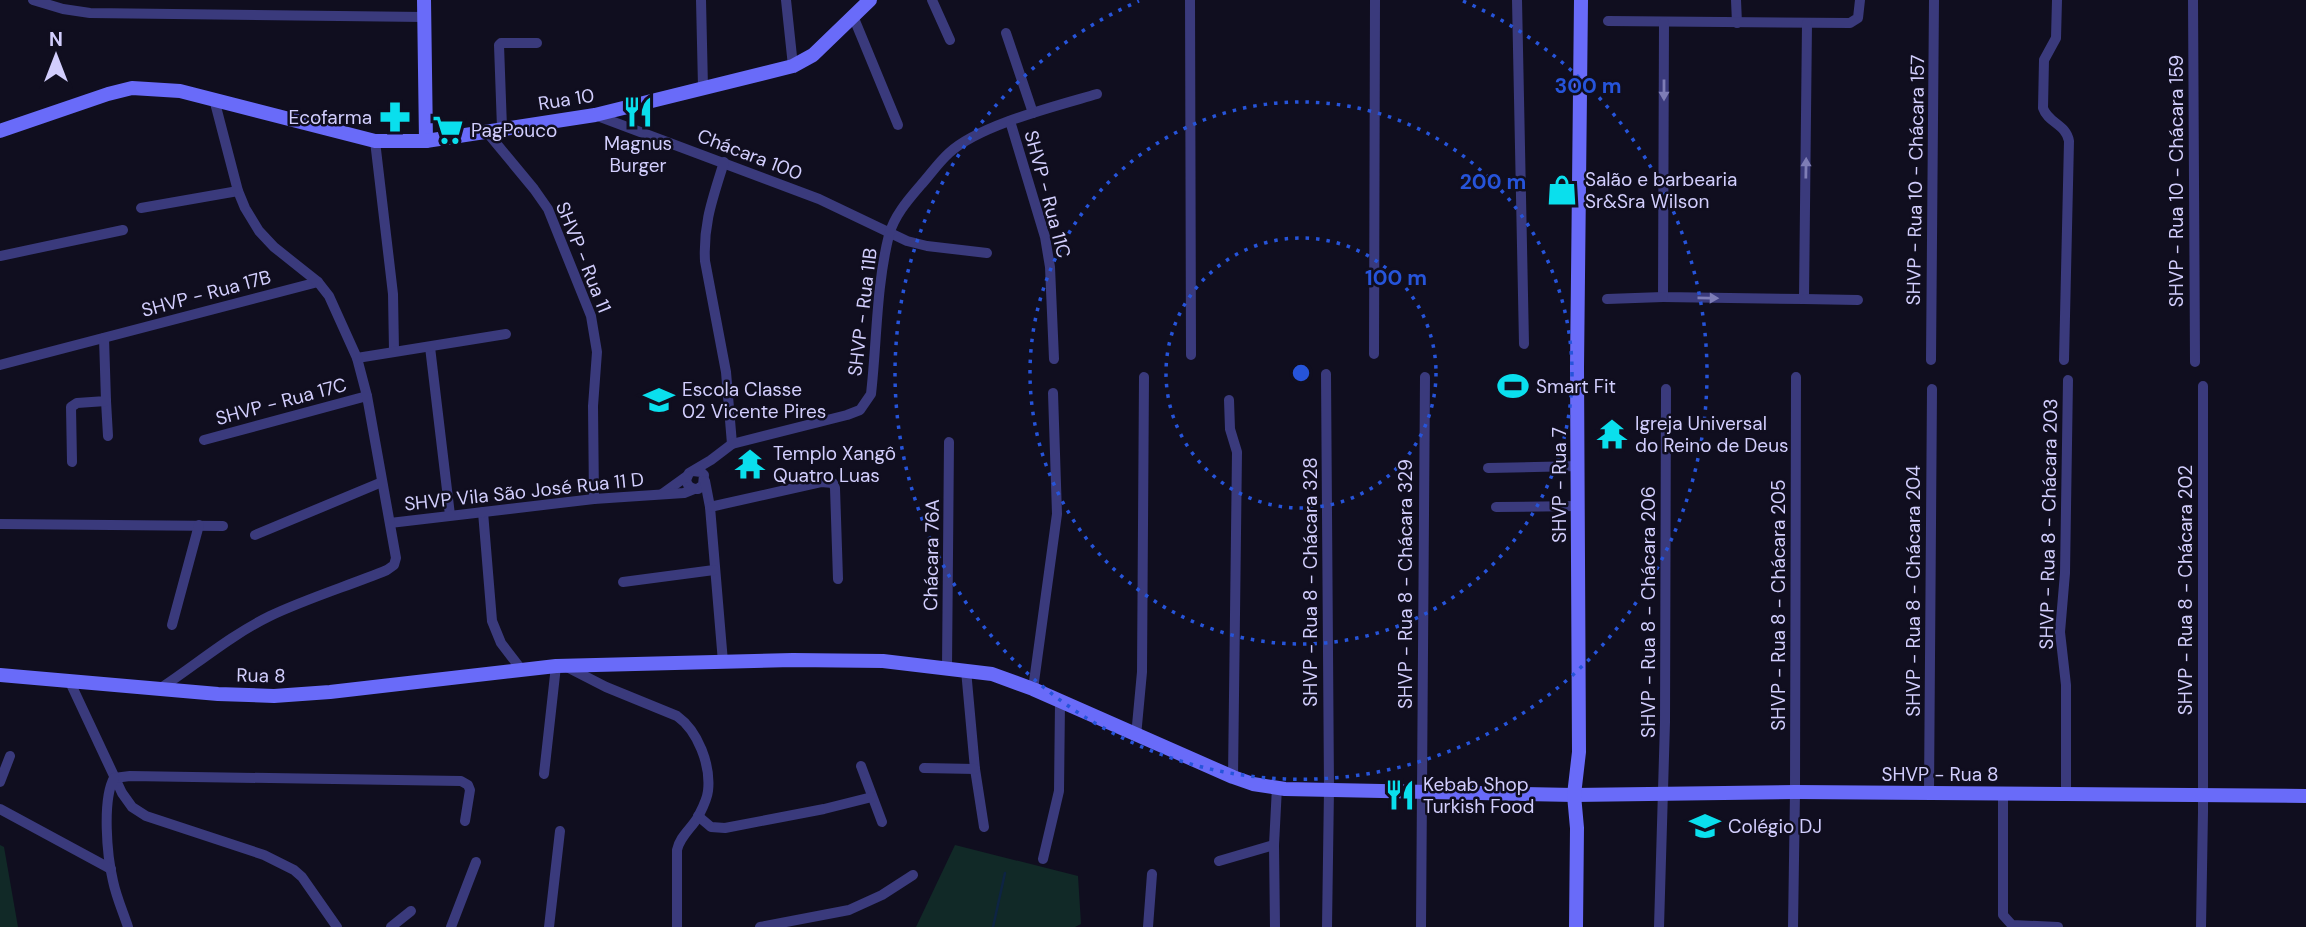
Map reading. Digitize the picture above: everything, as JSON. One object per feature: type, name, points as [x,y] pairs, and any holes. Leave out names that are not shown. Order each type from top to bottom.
[{"type":"street","points":[[33,0],[63,9],[90,13],[424,17]]},
{"type":"street","points":[[424,0],[426,141]]},
{"type":"street","points":[[701,0],[702,87]]},
{"type":"street","points":[[786,0],[793,66]]},
{"type":"street","name":"Rua 10","points":[[0,131],[132,88],[180,91],[375,141],[426,141],[595,115],[793,66],[813,55],[870,0]]},
{"type":"street","points":[[932,0],[950,40]]},
{"type":"street","points":[[1190,0],[1191,355]]},
{"type":"street","points":[[1374,354],[1375,0]]},
{"type":"street","points":[[1517,0],[1524,344]]},
{"type":"street","name":"SHVP - Rua 7","points":[[1576,927],[1577,828],[1574,795],[1579,752],[1581,0]]},
{"type":"street","points":[[1736,0],[1737,23]]},
{"type":"street","points":[[1608,21],[1850,23],[1856,21],[1860,14],[1860,0]]},
{"type":"street","name":"SHVP - Rua 10 - Chácara 157","points":[[1931,360],[1934,0]]},
{"type":"street","points":[[2057,0],[2056,38],[2044,60],[2043,108],[2045,114],[2068,133],[2069,141],[2064,360]]},
{"type":"street","name":"SHVP - Rua 10 - Chácara 159","points":[[2193,0],[2195,362]]},
{"type":"street","points":[[853,16],[898,125]]},
{"type":"street","points":[[1663,297],[1664,22]]},
{"type":"street","points":[[1804,299],[1807,23]]},
{"type":"street","points":[[1006,33],[1033,113]]},
{"type":"street","points":[[502,128],[499,45],[537,43]]},
{"type":"street","name":"SHVP - Rua 11B","points":[[661,494],[732,444],[860,410],[871,394],[880,293],[890,233],[895,219],[949,153],[962,143],[1010,121],[1097,94]]},
{"type":"street","points":[[160,688],[238,634],[268,617],[390,569],[396,558],[367,396],[357,358],[329,296],[318,282],[274,247],[259,231],[238,191],[214,99]]},
{"type":"street","name":"Chácara 100","points":[[595,115],[819,199],[907,241],[987,253]]},
{"type":"street","name":"SHVP - Rua 11C","points":[[1010,121],[1045,237],[1054,359]]},
{"type":"street","name":"SHVP - Rua 11","points":[[486,131],[548,209],[591,316],[597,352],[593,406],[594,499]]},
{"type":"street","points":[[375,141],[393,294],[394,351]]},
{"type":"street","points":[[724,162],[708,215],[704,243],[726,372],[732,444]]},
{"type":"street","points":[[141,208],[238,191]]},
{"type":"street","points":[[0,256],[122,230]]},
{"type":"street","name":"SHVP - Rua 17B","points":[[0,365],[318,282]]},
{"type":"street","points":[[1606,299],[1663,297],[1858,300]]},
{"type":"street","points":[[357,358],[506,334]]},
{"type":"street","points":[[104,338],[108,436]]},
{"type":"street","points":[[430,347],[450,515]]},
{"type":"street","name":"SHVP - Rua 8 - Chácara 328","points":[[1326,374],[1329,789],[1327,927]]},
{"type":"street","points":[[1136,736],[1142,672],[1144,377]]},
{"type":"street","name":"SHVP - Rua 8 - Chácara 329","points":[[1421,927],[1424,377]]},
{"type":"street","name":"SHVP - Rua 8 - Chácara 205","points":[[1793,927],[1797,377]]},
{"type":"street","name":"SHVP - Rua 8 - Chácara 203","points":[[2066,793],[2066,685],[2060,632],[2066,573],[2068,380]]},
{"type":"street","name":"SHVP - Rua 8 - Chácara 202","points":[[2201,927],[2203,386]]},
{"type":"street","name":"SHVP - Rua 8 - Chácara 204","points":[[1929,793],[1932,388]]},
{"type":"street","name":"SHVP - Rua 8 - Chácara 206","points":[[1659,927],[1663,793],[1666,389]]},
{"type":"street","points":[[1033,689],[1057,514],[1053,393]]},
{"type":"street","name":"SHVP - Rua 17C","points":[[204,440],[367,396]]},
{"type":"street","points":[[1229,400],[1230,429],[1237,452],[1233,777]]},
{"type":"street","points":[[72,462],[71,407],[76,403],[106,401]]},
{"type":"street","name":"Chácara 76A","points":[[947,668],[949,442]]},
{"type":"street","points":[[700,485],[711,460]]},
{"type":"street","points":[[1488,468],[1578,466]]},
{"type":"street","points":[[700,485],[687,485],[690,474],[701,472],[700,485],[709,504],[723,662]]},
{"type":"street","points":[[255,535],[382,482]]},
{"type":"street","points":[[709,504],[831,482],[835,488],[838,579]]},
{"type":"street","name":"SHVP Vila São José Rua 11 D","points":[[390,523],[594,499],[684,493],[700,485]]},
{"type":"street","points":[[1496,507],[1578,506]]},
{"type":"street","points":[[483,512],[492,621],[501,643],[521,669]]},
{"type":"street","points":[[0,524],[223,526]]},
{"type":"street","points":[[172,625],[199,525]]},
{"type":"street","points":[[623,582],[714,570]]},
{"type":"street","name":"Rua 8","points":[[0,675],[218,694],[300,695],[560,666],[883,661],[992,674],[1033,689],[1060,703]]},
{"type":"street","points":[[544,774],[560,666],[685,722],[698,745],[708,775],[707,798],[698,816],[680,839],[677,849],[677,927]]},
{"type":"street","points":[[966,670],[975,769],[984,827]]},
{"type":"street","points":[[69,680],[114,778],[126,800],[138,812],[264,855],[290,868],[298,873],[311,889],[334,926]]},
{"type":"street","points":[[1043,859],[1059,791],[1060,703]]},
{"type":"street","name":"SHVP - Rua 8","points":[[1060,703],[1233,777],[1277,788],[1574,795],[1795,792],[2306,796]]},
{"type":"street","points":[[0,782],[10,756]]},
{"type":"street","points":[[861,766],[882,822]]},
{"type":"street","points":[[924,768],[975,769]]},
{"type":"street","points":[[114,778],[130,776],[461,781],[468,785],[470,790],[465,821]]},
{"type":"street","points":[[114,778],[110,788],[108,813],[111,869],[128,927]]},
{"type":"street","points":[[1275,927],[1274,845],[1277,788]]},
{"type":"street","points":[[2003,793],[2004,918],[2012,925],[2058,927]]},
{"type":"street","points":[[698,816],[710,827],[725,828],[872,797]]},
{"type":"street","points":[[0,809],[111,869]]},
{"type":"street","points":[[549,927],[559,831]]},
{"type":"street","points":[[1220,861],[1274,845]]},
{"type":"street","points":[[451,927],[476,862]]},
{"type":"street","points":[[1148,927],[1152,874]]},
{"type":"street","points":[[760,927],[849,909],[882,895],[913,875]]},
{"type":"street","points":[[391,927],[411,911]]},
{"type":"green space","points":[[0,845],[4,847],[18,927],[0,927]]},
{"type":"green space","points":[[955,845],[1078,876],[1081,924],[1075,927],[916,927]]},
{"type":"waterway","points":[[993,927],[1005,873]]},
{"type":"place","name":"Magnus Burger","points":[[638,112]]},
{"type":"place","name":"Ecofarma","points":[[395,117]]},
{"type":"place","name":"PagPouco","points":[[448,130]]},
{"type":"place","name":"Salão e barbearia Sr&Sra Wilson","points":[[1562,190]]},
{"type":"place","name":"Smart Fit","points":[[1513,386]]},
{"type":"place","name":"Escola Classe 02 Vicente Pires","points":[[659,400]]},
{"type":"place","name":"Igreja Universal do Reino de Deus","points":[[1612,434]]},
{"type":"place","name":"Templo Xangô Quatro Luas","points":[[750,464]]},
{"type":"place","name":"Kebab Shop Turkish Food","points":[[1400,795]]},
{"type":"place","name":"Colégio DJ","points":[[1705,826]]}]
